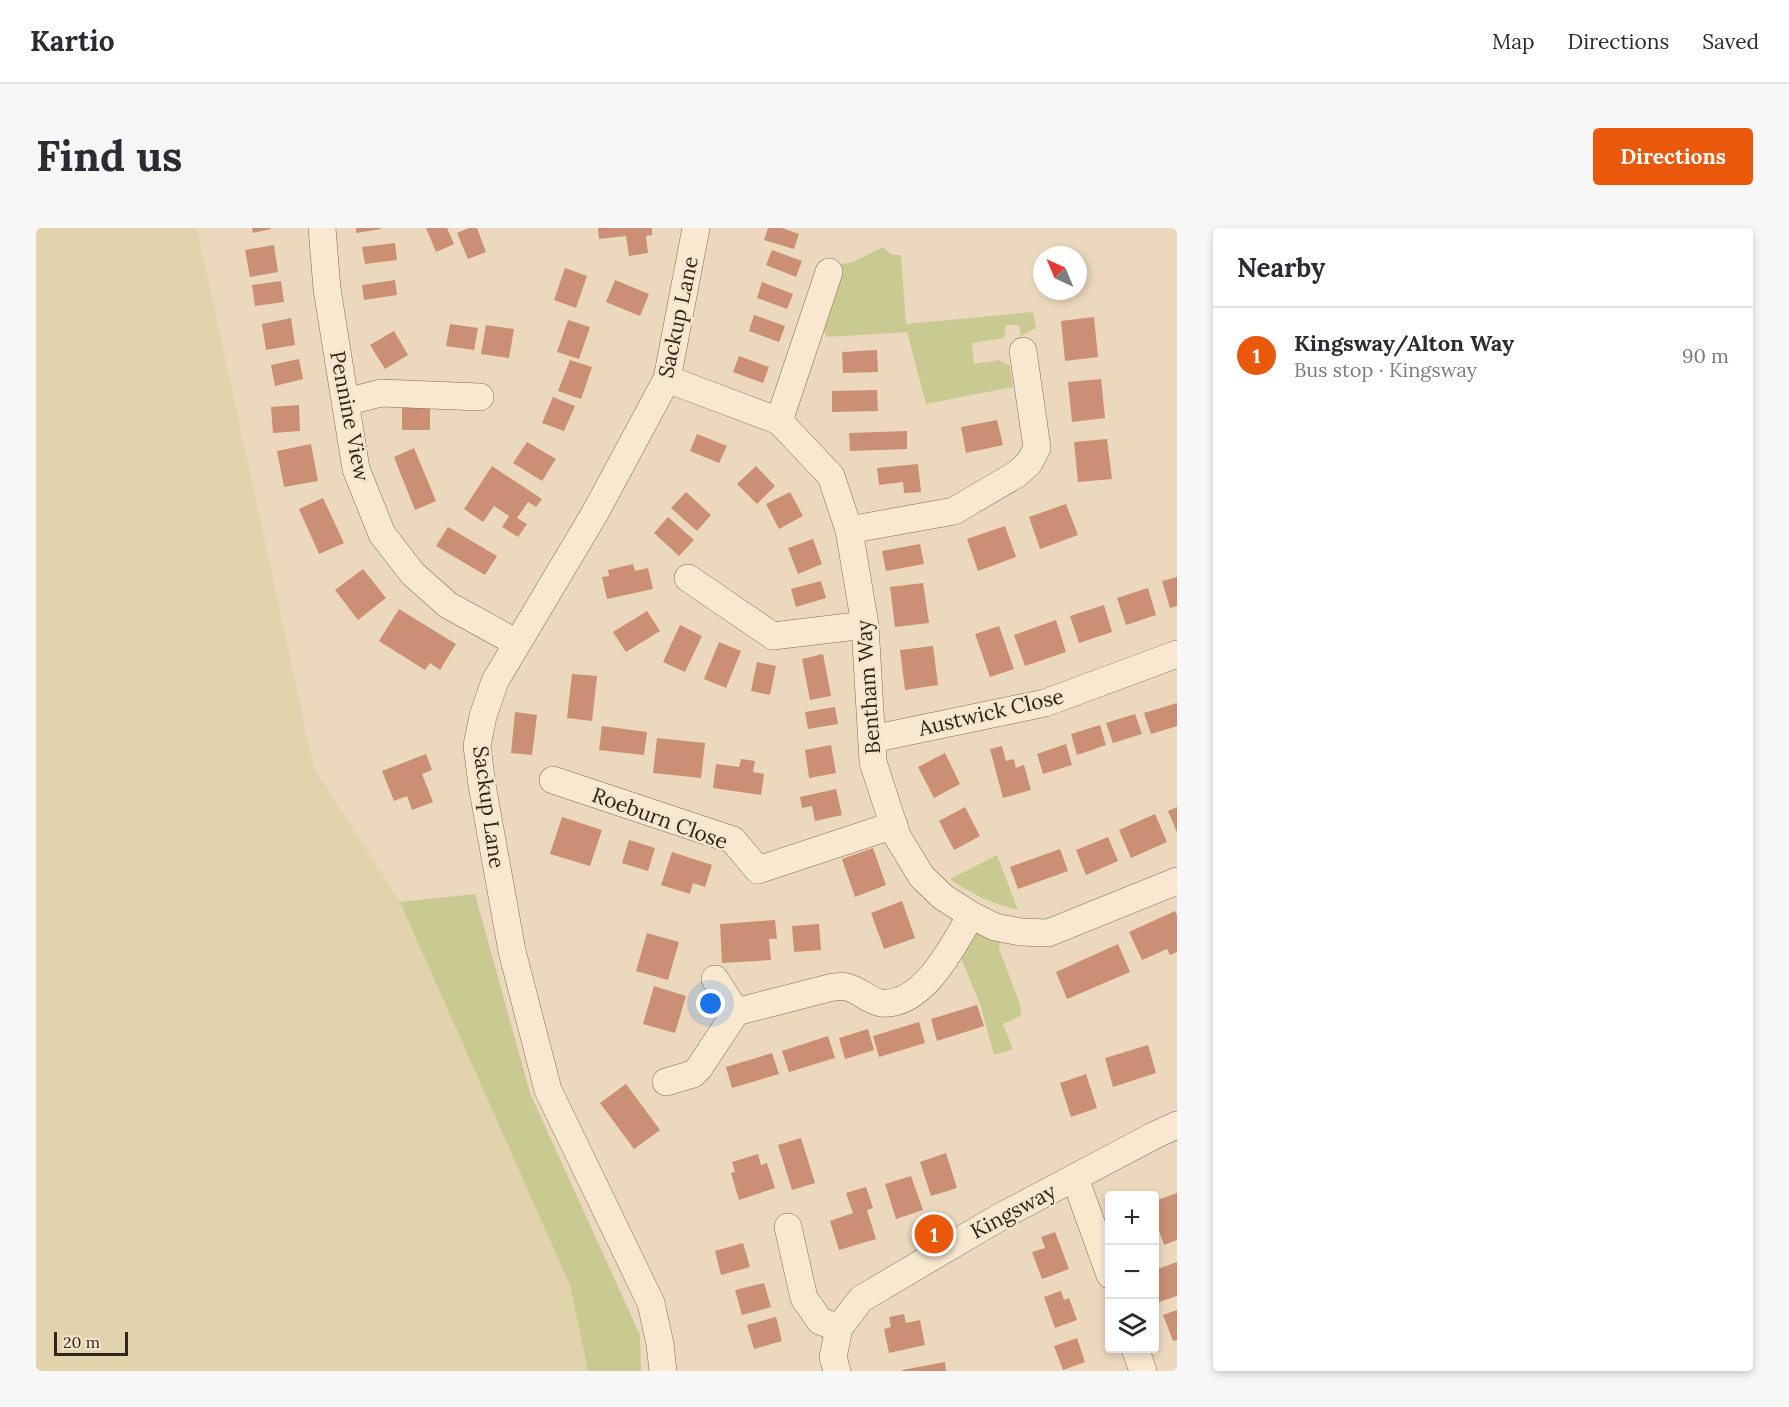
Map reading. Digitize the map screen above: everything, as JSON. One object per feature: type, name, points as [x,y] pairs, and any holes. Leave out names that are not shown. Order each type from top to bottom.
[{"type":"street","name":"Pennine View","points":[[322,228],[327,289],[356,469],[382,534],[413,574],[448,605],[517,643]]},
{"type":"street","name":"Sackup Lane","points":[[663,1371],[651,1303],[548,1090],[512,951],[477,746],[483,716],[495,681],[595,513],[667,379],[696,228]]},
{"type":"street","points":[[778,421],[829,272]]},
{"type":"street","points":[[849,530],[954,512],[1017,474],[1029,463],[1037,448],[1023,351]]},
{"type":"street","name":"Bentham Way","points":[[667,379],[778,421],[831,476],[849,530],[865,625],[873,762],[897,836],[922,877],[943,897],[995,927],[1021,932],[1048,933],[1177,880]]},
{"type":"street","points":[[346,402],[381,393],[480,397]]},
{"type":"street","points":[[688,578],[773,636],[865,625]]},
{"type":"street","name":"Austwick Close","points":[[872,739],[1045,703],[1177,654]]},
{"type":"street","name":"Roeburn Close","points":[[554,780],[732,840],[758,870],[894,825]]},
{"type":"street","points":[[666,1082],[693,1074],[699,1068],[736,1012],[833,987],[846,987],[877,1002],[894,1003],[912,994],[933,974],[971,915]]},
{"type":"street","points":[[715,979],[736,1012]]},
{"type":"street","name":"Kingsway","points":[[837,1371],[833,1357],[838,1328],[861,1299],[1000,1217],[1177,1125]]},
{"type":"street","points":[[1076,1178],[1105,1261]]},
{"type":"street","points":[[788,1227],[804,1298],[820,1321],[838,1328]]},
{"type":"street","points":[[1137,1353],[1143,1371]]},
{"type":"shaded area","points":[[36,228],[197,228],[314,768],[400,902],[570,1285],[588,1371],[36,1371]]},
{"type":"green space","points":[[883,247],[892,255],[901,255],[906,324],[1033,312],[1036,328],[1021,336],[1019,325],[1006,325],[1004,338],[972,343],[974,364],[999,360],[1010,366],[1013,387],[926,404],[907,332],[827,337],[820,323],[823,299],[841,264],[853,262]]},
{"type":"green space","points":[[997,855],[1018,910],[982,898],[950,879]]},
{"type":"green space","points":[[475,894],[530,1093],[640,1335],[641,1371],[588,1371],[570,1285],[400,902]]},
{"type":"green space","points":[[974,932],[1000,942],[999,949],[1020,1004],[1021,1016],[1003,1024],[1013,1049],[994,1055],[980,1004],[958,951]]},
{"type":"building","points":[[252,228],[271,228],[271,229],[253,233]]},
{"type":"building","points":[[356,228],[381,228],[381,229],[356,233]]},
{"type":"building","points":[[426,228],[447,228],[454,244],[436,252]]},
{"type":"building","points":[[469,228],[477,228],[486,252],[468,259],[457,233]]},
{"type":"building","points":[[598,228],[652,228],[652,235],[646,236],[648,253],[629,256],[626,236],[599,239]]},
{"type":"building","points":[[768,228],[782,228],[799,234],[794,249],[764,240]]},
{"type":"building","points":[[395,243],[397,260],[365,264],[362,247]]},
{"type":"building","points":[[274,245],[278,272],[250,277],[245,250]]},
{"type":"building","points":[[772,250],[802,261],[796,277],[766,265]]},
{"type":"building","points":[[565,268],[587,276],[576,308],[554,300]]},
{"type":"building","points":[[395,280],[397,295],[364,300],[362,285]]},
{"type":"building","points":[[615,280],[649,294],[640,316],[606,302]]},
{"type":"building","points":[[281,281],[284,302],[255,306],[252,285]]},
{"type":"building","points":[[762,282],[793,294],[787,309],[757,298]]},
{"type":"building","points":[[754,315],[785,326],[779,342],[749,331]]},
{"type":"building","points":[[1094,317],[1098,357],[1065,361],[1061,321]]},
{"type":"building","points":[[291,318],[295,345],[266,350],[262,324]]},
{"type":"building","points":[[568,320],[590,327],[579,359],[557,352]]},
{"type":"building","points":[[450,324],[478,328],[474,350],[446,346]]},
{"type":"building","points":[[486,325],[514,329],[509,358],[481,354]]},
{"type":"building","points":[[394,331],[408,355],[385,369],[370,345]]},
{"type":"building","points":[[877,350],[878,372],[843,373],[842,352]]},
{"type":"building","points":[[739,356],[769,367],[763,383],[733,372]]},
{"type":"building","points":[[299,359],[303,379],[275,386],[271,365]]},
{"type":"building","points":[[570,360],[592,367],[581,399],[558,391]]},
{"type":"building","points":[[1101,379],[1105,418],[1072,422],[1068,382]]},
{"type":"building","points":[[877,390],[878,411],[832,412],[832,391]]},
{"type":"building","points":[[553,397],[575,406],[564,431],[542,423]]},
{"type":"building","points":[[299,405],[300,431],[273,433],[271,407]]},
{"type":"building","points":[[402,408],[430,408],[430,430],[402,430]]},
{"type":"building","points":[[997,420],[1003,445],[966,453],[961,427]]},
{"type":"building","points":[[907,431],[907,449],[850,451],[849,433]]},
{"type":"building","points":[[697,434],[727,446],[719,463],[690,451]]},
{"type":"building","points":[[1107,439],[1112,479],[1078,482],[1074,442]]},
{"type":"building","points":[[527,442],[556,459],[542,481],[513,463]]},
{"type":"building","points":[[311,444],[318,481],[284,487],[277,451]]},
{"type":"building","points":[[414,448],[436,501],[415,510],[394,457]]},
{"type":"building","points":[[918,464],[921,492],[904,493],[903,482],[879,485],[877,468]]},
{"type":"building","points":[[492,466],[542,499],[536,507],[528,502],[517,518],[527,524],[518,537],[502,527],[509,516],[494,506],[483,522],[464,509]]},
{"type":"building","points":[[756,466],[775,486],[757,504],[737,484]]},
{"type":"building","points":[[686,492],[711,515],[697,531],[671,508]]},
{"type":"building","points":[[790,492],[803,516],[779,529],[766,504]]},
{"type":"building","points":[[323,498],[344,543],[319,554],[299,509]]},
{"type":"building","points":[[1066,504],[1078,535],[1040,549],[1029,517]]},
{"type":"building","points":[[668,517],[694,540],[679,556],[654,533]]},
{"type":"building","points":[[1005,526],[1016,557],[978,571],[967,539]]},
{"type":"building","points":[[448,527],[497,556],[485,575],[436,546]]},
{"type":"building","points":[[813,539],[822,564],[798,574],[788,548]]},
{"type":"building","points":[[920,544],[924,564],[886,571],[882,551]]},
{"type":"building","points":[[633,564],[635,571],[648,568],[653,589],[607,599],[602,577],[609,576],[608,570]]},
{"type":"building","points":[[363,569],[386,598],[358,620],[335,590]]},
{"type":"building","points":[[1177,577],[1177,606],[1170,608],[1162,581]]},
{"type":"building","points":[[821,581],[826,598],[796,607],[791,589]]},
{"type":"building","points":[[923,583],[929,623],[895,627],[890,587]]},
{"type":"building","points":[[1148,588],[1156,615],[1126,625],[1117,598]]},
{"type":"building","points":[[1104,605],[1112,632],[1079,643],[1070,616]]},
{"type":"building","points":[[399,609],[456,644],[440,670],[430,663],[425,670],[379,641]]},
{"type":"building","points":[[647,611],[660,631],[626,652],[613,632]]},
{"type":"building","points":[[1056,620],[1066,652],[1025,666],[1014,635]]},
{"type":"building","points":[[680,625],[702,636],[685,672],[663,662]]},
{"type":"building","points":[[999,626],[1014,669],[990,677],[975,634]]},
{"type":"building","points":[[719,642],[741,651],[726,688],[704,679]]},
{"type":"building","points":[[933,646],[938,685],[905,690],[900,650]]},
{"type":"building","points":[[823,654],[831,696],[810,700],[802,659]]},
{"type":"building","points":[[757,662],[776,666],[770,695],[751,691]]},
{"type":"building","points":[[572,674],[597,676],[592,721],[567,718]]},
{"type":"building","points":[[1177,703],[1177,726],[1151,734],[1144,713]]},
{"type":"building","points":[[835,707],[838,724],[808,729],[805,712]]},
{"type":"building","points":[[515,712],[537,715],[532,755],[511,753]]},
{"type":"building","points":[[1135,714],[1142,734],[1113,743],[1106,723]]},
{"type":"building","points":[[1100,725],[1106,745],[1077,755],[1071,734]]},
{"type":"building","points":[[602,726],[647,732],[644,755],[599,750]]},
{"type":"building","points":[[657,738],[705,743],[701,778],[653,773]]},
{"type":"building","points":[[1066,744],[1072,765],[1043,774],[1037,754]]},
{"type":"building","points":[[831,745],[836,773],[809,778],[805,750]]},
{"type":"building","points":[[1002,746],[1006,761],[1014,759],[1016,768],[1024,765],[1031,790],[1003,798],[990,749]]},
{"type":"building","points":[[945,753],[960,784],[934,798],[918,767]]},
{"type":"building","points":[[426,754],[432,770],[422,774],[433,802],[412,810],[407,796],[394,801],[382,771]]},
{"type":"building","points":[[741,759],[755,761],[753,772],[764,774],[761,795],[713,788],[716,764],[739,767]]},
{"type":"building","points":[[836,789],[842,815],[815,821],[812,806],[802,808],[800,797]]},
{"type":"building","points":[[965,807],[980,836],[954,850],[939,821]]},
{"type":"building","points":[[1177,807],[1177,832],[1168,811]]},
{"type":"building","points":[[1155,814],[1167,842],[1131,858],[1119,830]]},
{"type":"building","points":[[562,817],[602,830],[590,866],[550,854]]},
{"type":"building","points":[[1108,837],[1118,861],[1086,875],[1076,850]]},
{"type":"building","points":[[629,840],[655,848],[648,871],[622,863]]},
{"type":"building","points":[[873,848],[886,885],[855,897],[842,859]]},
{"type":"building","points":[[1060,849],[1068,871],[1018,889],[1010,867]]},
{"type":"building","points":[[672,852],[712,865],[705,887],[693,883],[690,894],[661,885]]},
{"type":"building","points":[[902,901],[915,938],[884,949],[871,913]]},
{"type":"building","points":[[1175,911],[1177,915],[1177,952],[1170,955],[1167,949],[1142,960],[1129,932]]},
{"type":"building","points":[[775,920],[777,939],[769,939],[771,960],[722,963],[720,924]]},
{"type":"building","points":[[819,924],[821,950],[794,952],[792,926]]},
{"type":"building","points":[[647,933],[679,942],[668,980],[636,971]]},
{"type":"building","points":[[1118,944],[1130,972],[1067,999],[1056,972]]},
{"type":"building","points":[[654,986],[686,996],[675,1033],[643,1024]]},
{"type":"building","points":[[977,1005],[984,1026],[937,1041],[931,1019]]},
{"type":"building","points":[[919,1022],[925,1043],[879,1057],[873,1036]]},
{"type":"building","points":[[868,1029],[874,1050],[845,1059],[839,1038]]},
{"type":"building","points":[[828,1036],[835,1058],[789,1072],[782,1051]]},
{"type":"building","points":[[1148,1045],[1156,1073],[1113,1087],[1105,1058]]},
{"type":"building","points":[[772,1053],[779,1074],[732,1088],[726,1067]]},
{"type":"building","points":[[1086,1074],[1097,1108],[1071,1117],[1060,1083]]},
{"type":"building","points":[[626,1084],[660,1130],[634,1149],[600,1103]]},
{"type":"building","points":[[801,1138],[815,1183],[792,1190],[778,1145]]},
{"type":"building","points":[[946,1153],[957,1188],[931,1196],[920,1162]]},
{"type":"building","points":[[758,1154],[761,1165],[767,1163],[775,1188],[739,1200],[731,1173],[735,1172],[732,1162]]},
{"type":"building","points":[[911,1176],[923,1210],[896,1219],[885,1184]]},
{"type":"building","points":[[866,1187],[873,1208],[867,1210],[876,1239],[839,1250],[830,1221],[853,1213],[846,1193]]},
{"type":"building","points":[[1177,1193],[1177,1240],[1164,1245],[1159,1231],[1159,1200]]},
{"type":"building","points":[[1055,1232],[1069,1269],[1042,1279],[1032,1252],[1045,1248],[1041,1237]]},
{"type":"building","points":[[743,1243],[750,1267],[721,1275],[715,1251]]},
{"type":"building","points":[[1177,1262],[1177,1296],[1159,1302],[1159,1299],[1159,1269]]},
{"type":"building","points":[[764,1283],[771,1307],[742,1315],[735,1290]]},
{"type":"building","points":[[1061,1291],[1064,1300],[1069,1298],[1077,1320],[1055,1328],[1044,1297]]},
{"type":"building","points":[[1177,1310],[1177,1340],[1173,1341],[1163,1315]]},
{"type":"building","points":[[904,1314],[906,1323],[920,1320],[925,1345],[889,1353],[884,1329],[891,1327],[889,1317]]},
{"type":"building","points":[[776,1317],[782,1341],[754,1349],[747,1325]]},
{"type":"building","points":[[1077,1338],[1085,1362],[1063,1370],[1054,1346]]},
{"type":"building","points":[[945,1362],[946,1371],[902,1370]]},
{"type":"place","name":"Kingsway/Alton Way","points":[[934,1234]]}]
